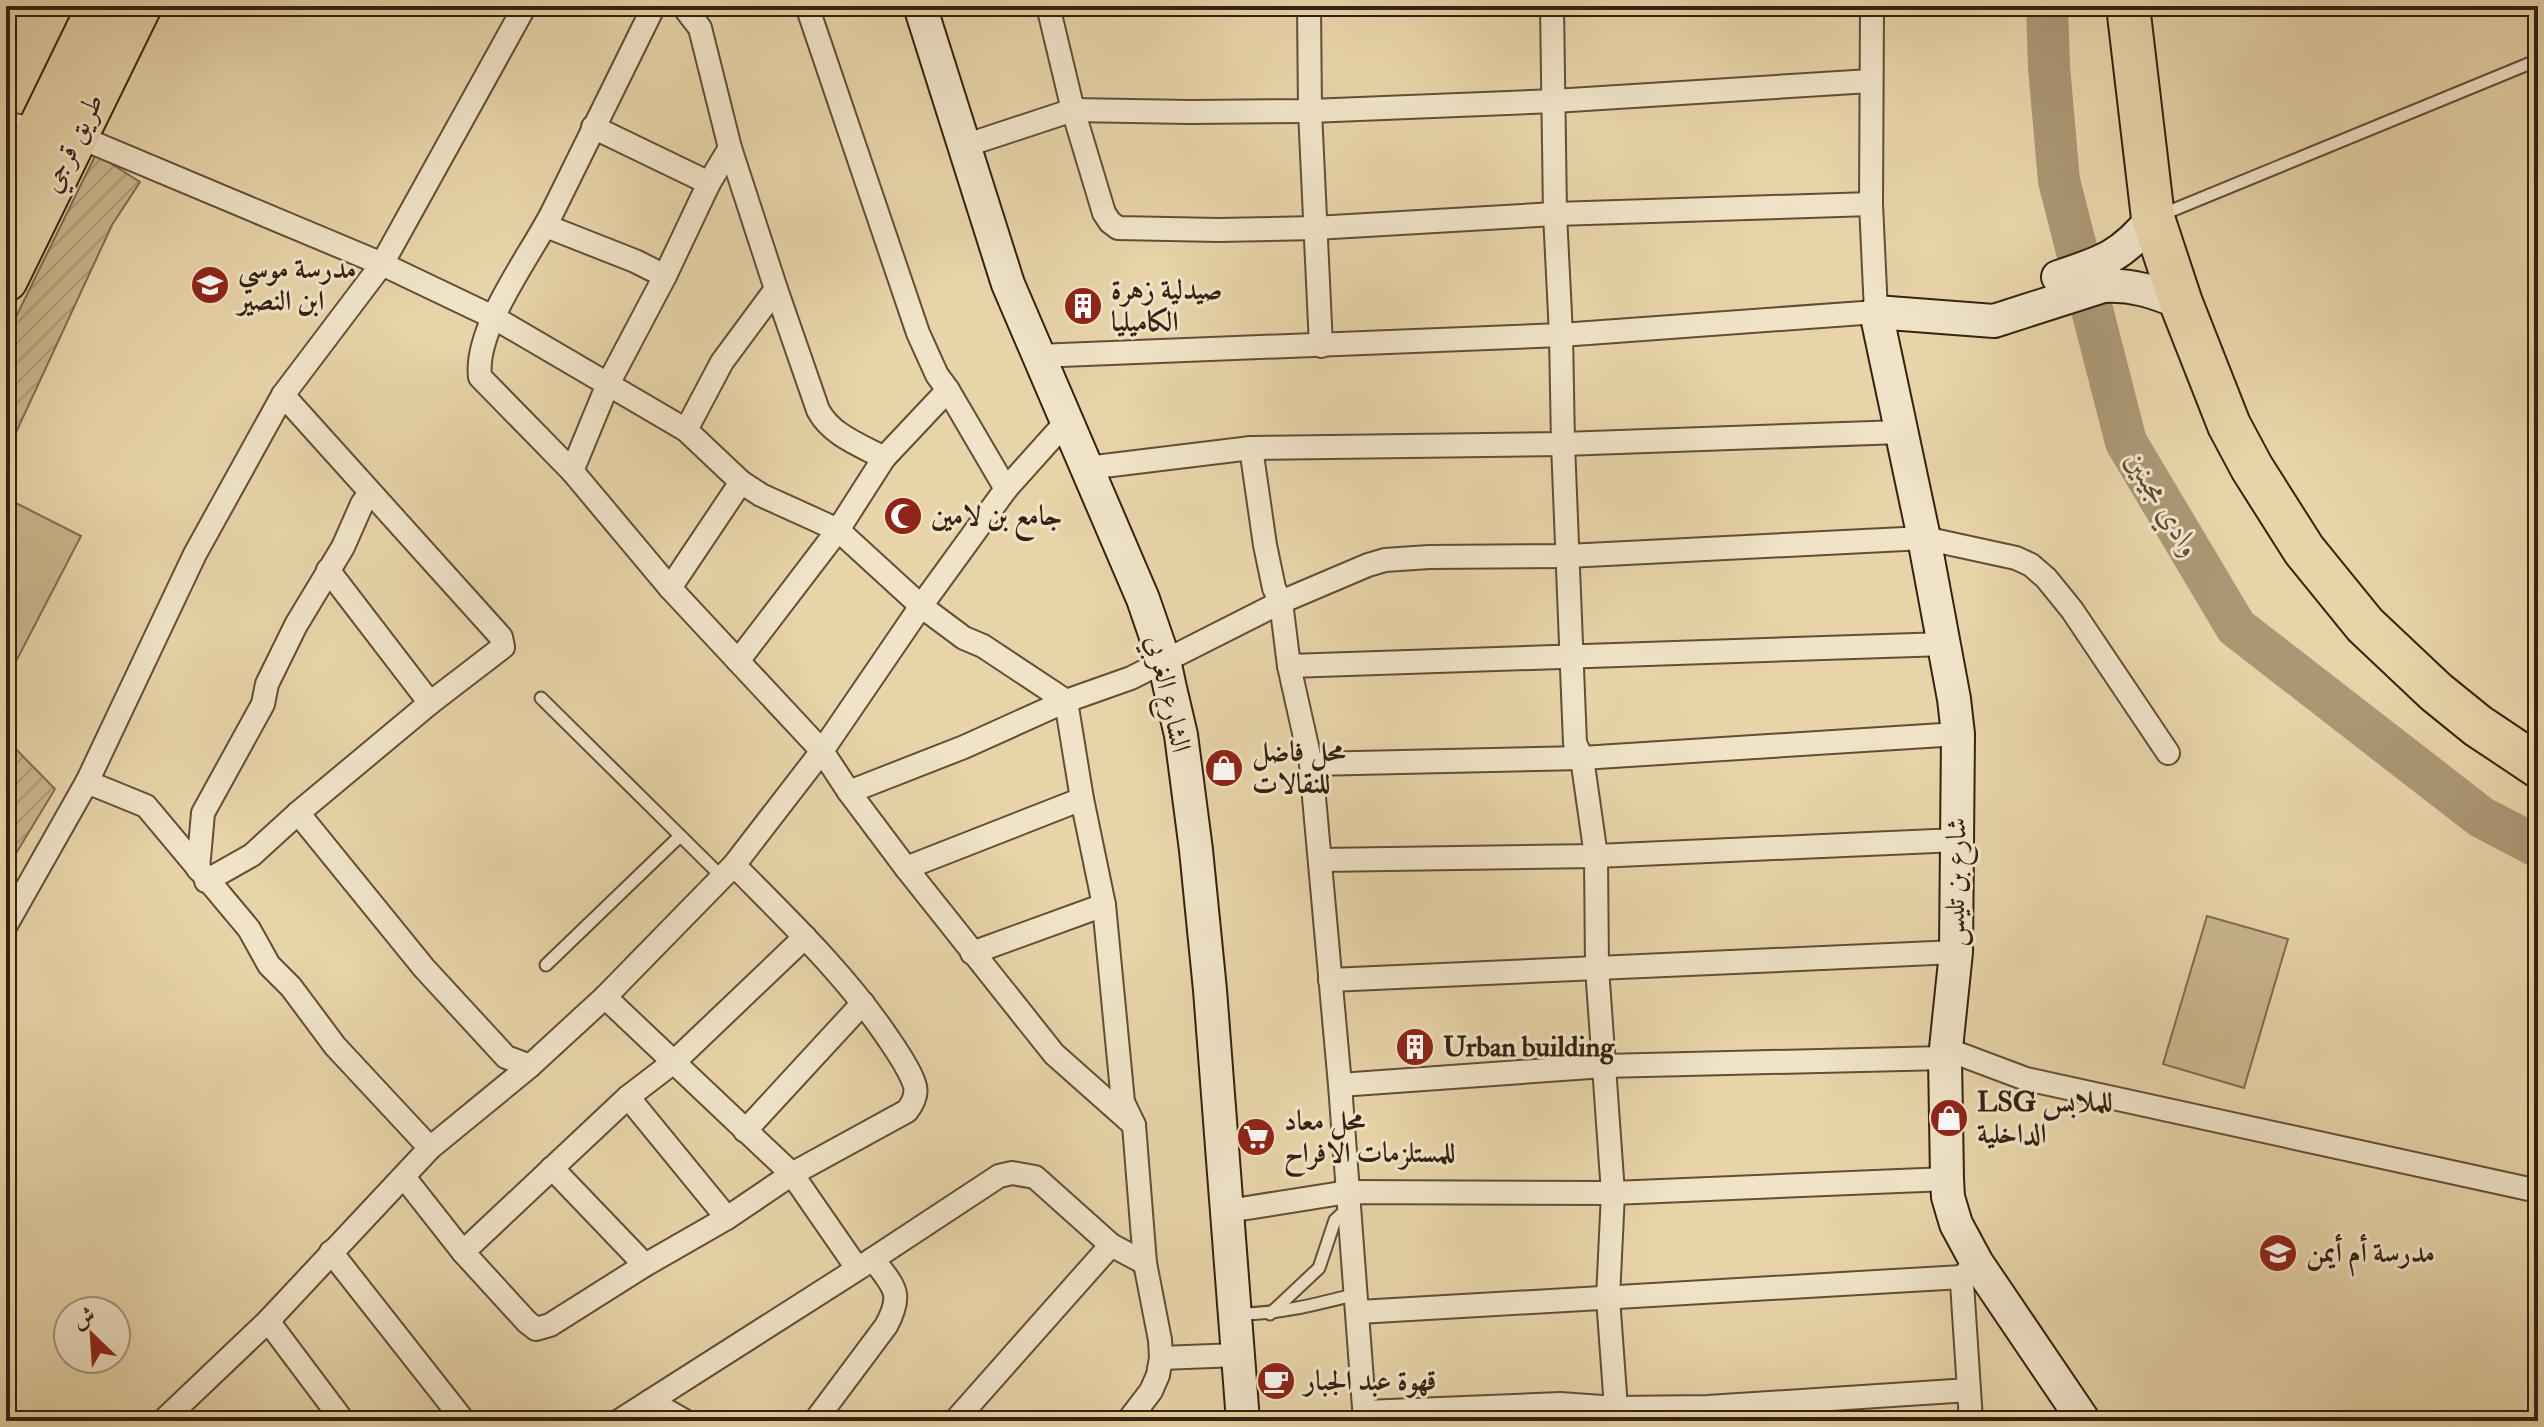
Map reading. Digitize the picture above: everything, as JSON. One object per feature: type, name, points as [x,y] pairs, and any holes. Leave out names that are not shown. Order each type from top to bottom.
[{"type":"highway","name":"طريق قرجي","points":[[6,197],[99,6]]},
{"type":"highway","name":"طريق قرجي","points":[[6,280],[41,126],[140,6]]},
{"type":"highway","points":[[2128,6],[2153,218],[2181,303],[2229,425],[2276,509],[2311,559],[2365,625],[2399,659],[2478,726],[2538,766]]},
{"type":"street","points":[[6,925],[87,782],[195,554],[283,395],[382,264],[525,6]]},
{"type":"street","points":[[654,6],[546,226],[493,317],[478,364],[480,377],[572,471],[670,588],[822,751],[906,868],[1054,1054],[1134,1125]]},
{"type":"street","points":[[683,6],[700,28],[730,148],[818,410],[824,422],[837,432],[884,458]]},
{"type":"street","points":[[807,6],[918,333],[937,375],[1006,489]]},
{"type":"street","name":"الشارع الغربي","points":[[920,6],[1008,284],[1143,599],[1164,660],[1181,735],[1196,850],[1243,1421]]},
{"type":"street","points":[[1048,6],[1073,110],[1104,213],[1118,228],[1315,228],[1555,214],[1871,204]]},
{"type":"street","points":[[1309,6],[1310,111],[1321,346]]},
{"type":"street","points":[[1552,6],[1555,214],[1575,743],[1582,758],[1596,856],[1597,968],[1613,1193],[1608,1298],[1616,1408]]},
{"type":"street","points":[[1872,6],[1871,204],[1876,312]]},
{"type":"street","points":[[964,146],[1073,110],[1310,111],[1554,101],[1870,81]]},
{"type":"street","points":[[41,126],[382,264],[493,317],[686,430],[741,482],[761,495],[838,530],[921,606],[964,638],[983,646],[1066,701],[1104,905],[1123,1102],[1134,1125],[1145,1263],[1160,1340],[1158,1375],[1151,1391],[1128,1421]]},
{"type":"street","points":[[593,127],[709,183]]},
{"type":"street","points":[[572,471],[608,384],[665,276],[709,183],[730,148]]},
{"type":"street","points":[[1037,356],[1561,335],[1876,312],[1956,318],[1992,310],[2103,274],[2153,218]]},
{"type":"street","points":[[546,226],[665,276]]},
{"type":"street","points":[[2103,274],[2181,303]]},
{"type":"street","points":[[686,430],[722,362],[776,289]]},
{"type":"street","name":"شارع بن تليس","points":[[1876,312],[1945,644],[1958,734],[1956,952],[1945,1054],[1948,1197],[1970,1270],[2084,1421]]},
{"type":"street","points":[[738,661],[838,530],[884,458],[948,390]]},
{"type":"street","points":[[202,875],[252,855],[430,703],[503,647],[501,637],[283,395]]},
{"type":"street","points":[[163,1421],[268,1321],[430,1148],[530,1066],[605,997],[728,871],[822,751],[1006,489],[1066,422]]},
{"type":"street","points":[[1087,468],[1251,448],[1563,444],[1901,432]]},
{"type":"street","points":[[1251,448],[1265,545],[1274,588],[1281,602],[1289,666],[1311,764],[1340,1085],[1365,1416],[1560,1404],[1708,1414],[1969,1390]]},
{"type":"street","points":[[670,588],[741,482]]},
{"type":"street","points":[[202,875],[203,813],[263,704],[267,684],[296,625],[343,547],[370,493]]},
{"type":"street","points":[[849,792],[964,747],[1066,701],[1131,678],[1281,602],[1385,560],[1567,556],[1924,538],[2016,558],[2031,565],[2046,578],[2072,610],[2168,753]]},
{"type":"street","points":[[328,570],[430,703]]},
{"type":"street","points":[[1289,666],[1945,644]]},
{"type":"street","points":[[1311,764],[1582,758],[1958,734]]},
{"type":"street","points":[[87,782],[146,806],[249,929],[269,965],[291,987],[335,1046],[430,1148]]},
{"type":"street","points":[[906,868],[1082,799]]},
{"type":"street","points":[[298,813],[424,968],[506,1057],[530,1066]]},
{"type":"street","points":[[1320,860],[1596,856],[1957,840]]},
{"type":"street","points":[[404,1177],[463,1252],[536,1329],[550,1325],[727,1218],[792,1174],[907,1111],[915,1097],[914,1083],[898,1053],[863,1003],[805,937],[728,871]]},
{"type":"street","points":[[972,953],[1104,905]]},
{"type":"street","points":[[463,1252],[628,1097],[675,1061],[805,937]]},
{"type":"street","points":[[1330,980],[1956,952]]},
{"type":"street","points":[[605,997],[792,1174],[865,1264],[894,1290],[897,1301],[886,1326],[815,1421]]},
{"type":"street","points":[[745,1131],[863,1003]]},
{"type":"street","points":[[1340,1085],[1604,1066],[1945,1054],[2026,1079],[2538,1191]]},
{"type":"street","points":[[628,1097],[727,1218]]},
{"type":"street","points":[[552,1168],[645,1265]]},
{"type":"street","points":[[619,1421],[999,1176],[1012,1173],[1035,1177],[1111,1245],[1145,1263]]},
{"type":"street","points":[[1228,1211],[1349,1199],[1613,1193],[1947,1179]]},
{"type":"street","points":[[955,1421],[1111,1245]]},
{"type":"street","points":[[331,1252],[464,1421]]},
{"type":"street","points":[[1358,1303],[1608,1298],[1970,1270],[1971,1421]]},
{"type":"street","points":[[268,1321],[334,1417]]},
{"type":"street","points":[[1161,1358],[1237,1355]]},
{"type":"street","points":[[650,1401],[685,1421]]},
{"type":"lane","points":[[2153,218],[2538,60]]},
{"type":"lane","points":[[541,698],[680,836],[728,871]]},
{"type":"lane","points":[[546,965],[680,836]]},
{"type":"lane","points":[[1270,1314],[1319,1268],[1335,1220],[1349,1199]]},
{"type":"lane","points":[[1235,1314],[1270,1314],[1358,1303]]},
{"type":"shaded area","points":[[96,154],[140,182],[112,225],[6,454],[6,337]]},
{"type":"shaded area","points":[[6,498],[81,536],[10,673],[6,671]]},
{"type":"shaded area","points":[[6,739],[55,789],[6,870]]},
{"type":"shaded area","points":[[2207,916],[2288,939],[2244,1088],[2163,1064]]},
{"type":"waterway","name":"وادي مجينين","points":[[2047,6],[2059,181],[2126,442],[2236,627],[2481,817],[2538,847]]},
{"type":"place","name":"مدرسة موسي ابن النصير","points":[[210,285]]},
{"type":"place","name":"صيدلية زهرة الكاميليا","points":[[1083,306]]},
{"type":"place","name":"جامع بن لامين","points":[[903,516]]},
{"type":"place","name":"محل فاضل للنقالات","points":[[1224,768]]},
{"type":"place","name":"Urban building","points":[[1415,1047]]},
{"type":"place","name":"LSG للملابس الداخلية","points":[[1949,1118]]},
{"type":"place","name":"محل معاد للمستلزمات الافراح","points":[[1256,1137]]},
{"type":"place","name":"مدرسة أم أيمن","points":[[2278,1253]]},
{"type":"place","name":"قهوة عبد الجبار","points":[[1276,1381]]}]
